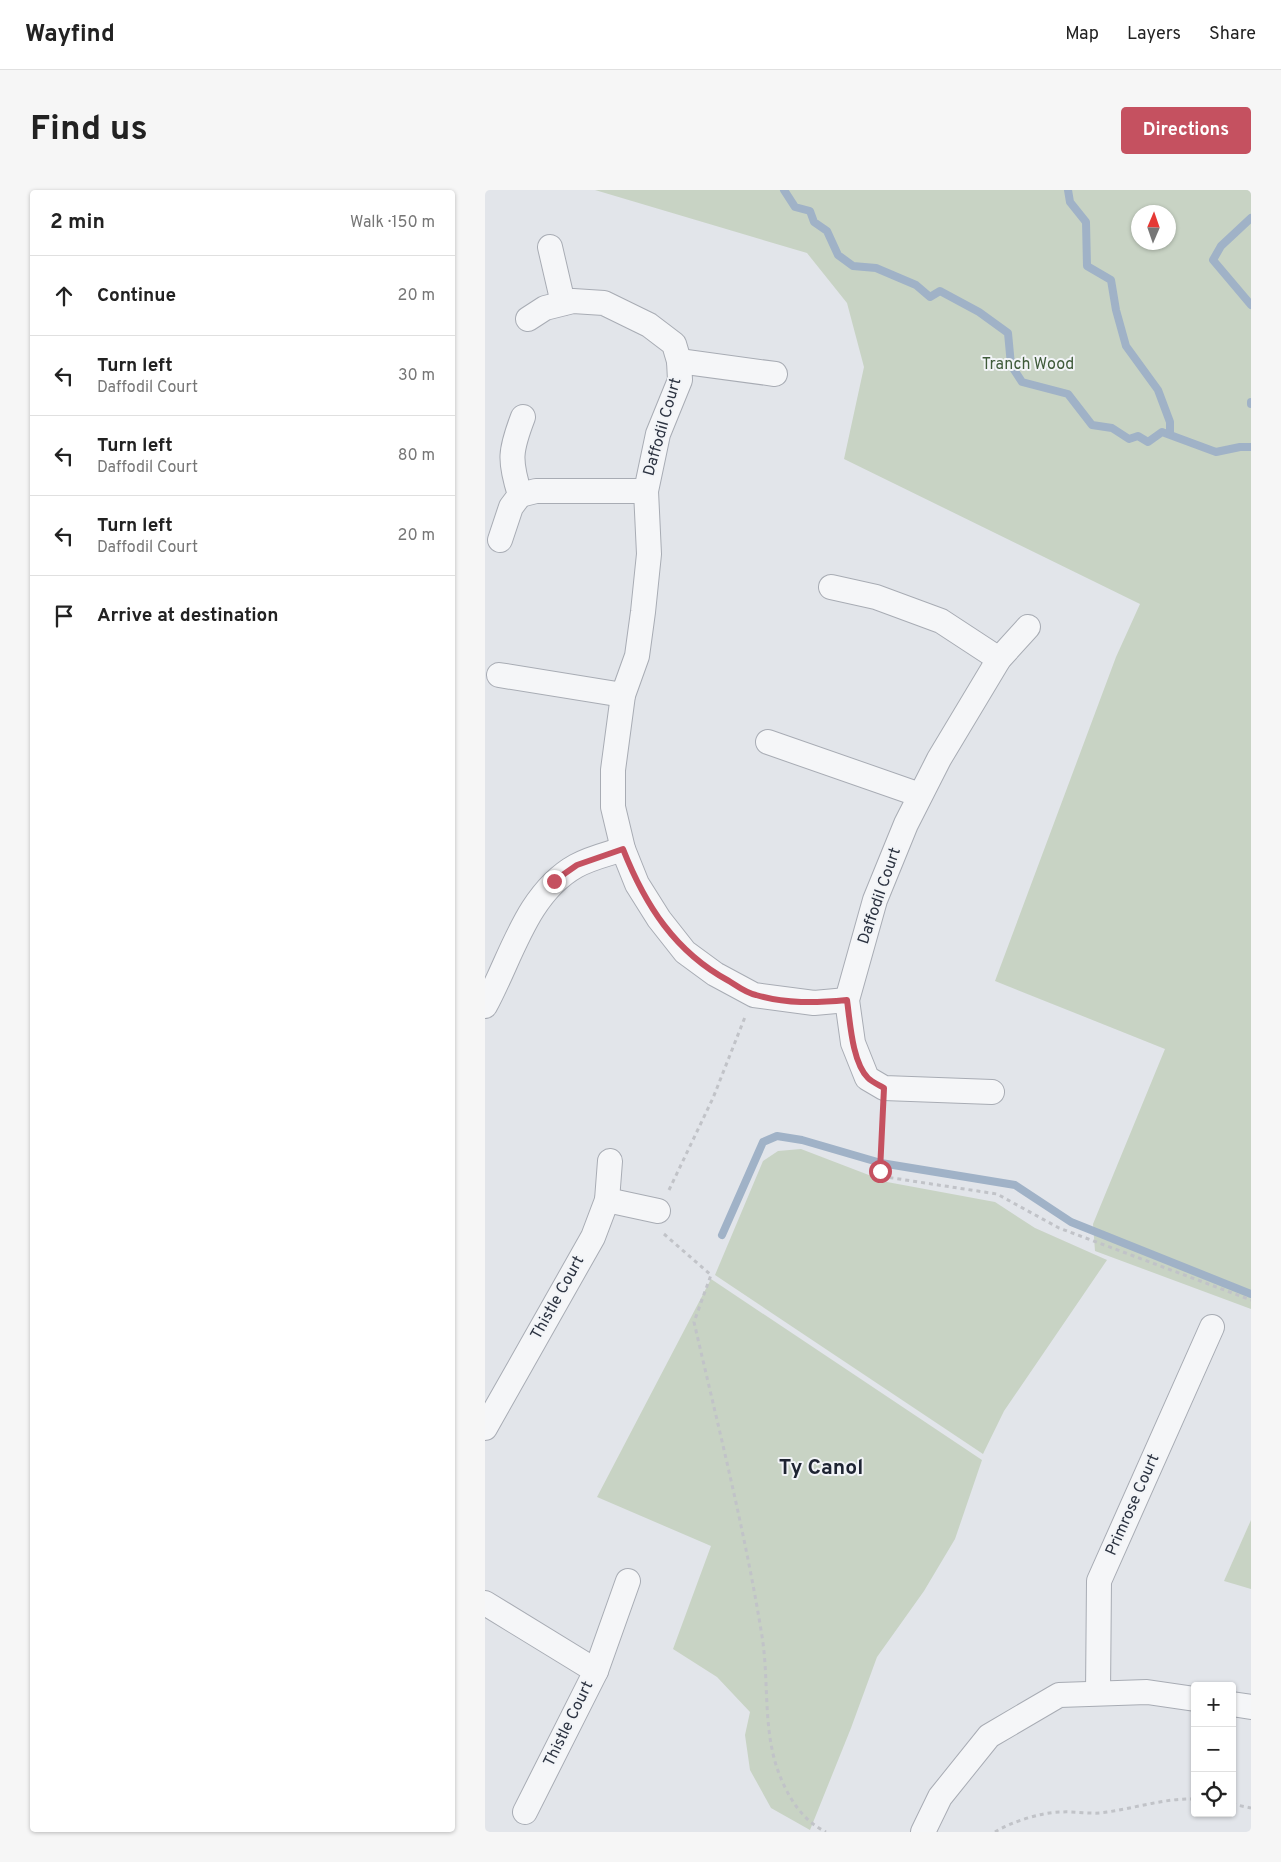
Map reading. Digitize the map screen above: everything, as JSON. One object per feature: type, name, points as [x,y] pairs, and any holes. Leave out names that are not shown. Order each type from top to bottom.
[{"type":"street","points":[[550,247],[563,303]]},
{"type":"street","name":"Daffodil Court","points":[[528,319],[545,308],[563,303],[573,301],[604,303],[649,325],[674,344],[679,362],[680,380],[658,434],[646,491],[649,554],[644,602],[637,656],[623,696],[613,770],[613,807],[623,849],[637,884],[659,919],[685,952],[715,974],[754,995],[814,1004],[847,1000]]},
{"type":"street","points":[[679,362],[775,374]]},
{"type":"street","points":[[500,540],[511,507],[520,495],[512,467],[512,446],[523,417]]},
{"type":"street","name":"Daffodil Court","points":[[520,495],[536,491],[646,491]]},
{"type":"street","points":[[831,587],[876,597],[941,620],[999,659]]},
{"type":"street","name":"Daffodil Court","points":[[884,1088],[867,1078],[859,1063],[853,1043],[847,1000],[875,900],[920,795],[939,759],[999,659],[1029,627]]},
{"type":"street","points":[[499,675],[623,696]]},
{"type":"street","points":[[768,742],[920,795]]},
{"type":"street","points":[[485,1006],[536,904],[554,881],[577,865],[623,849]]},
{"type":"street","points":[[884,1088],[992,1092]]},
{"type":"street","name":"Thistle Court","points":[[485,1428],[593,1237],[607,1200],[610,1161]]},
{"type":"street","points":[[607,1200],[659,1211]]},
{"type":"street","name":"Primrose Court","points":[[1098,1693],[1099,1581],[1212,1327]]},
{"type":"street","points":[[596,1670],[628,1581]]},
{"type":"street","name":"Thistle Court","points":[[485,1603],[596,1670],[525,1812]]},
{"type":"street","points":[[923,1832],[940,1797],[989,1736],[1059,1694],[1147,1692],[1191,1698]]},
{"type":"street","points":[[1236,1705],[1251,1707]]},
{"type":"path","points":[[754,995],[713,1098],[652,1223],[711,1275],[694,1322],[763,1638],[769,1730],[777,1767],[786,1790],[805,1818],[826,1832]]},
{"type":"path","points":[[884,1088],[880,1171],[886,1177],[997,1194],[1059,1228],[1251,1300]]},
{"type":"path","points":[[995,1832],[1007,1824],[1058,1812],[1103,1813],[1175,1799],[1191,1799]]},
{"type":"path","points":[[1236,1805],[1251,1808]]},
{"type":"green space","name":"Tranch Wood","points":[[595,190],[1251,190],[1251,1309],[1095,1251],[1093,1224],[1165,1049],[995,981],[1116,657],[1140,604],[844,459],[864,367],[847,303],[807,253]]},
{"type":"green space","points":[[801,1149],[887,1182],[995,1202],[1035,1228],[1107,1260],[1004,1411],[983,1454],[715,1275],[763,1161],[778,1151]]},
{"type":"green space","points":[[711,1279],[982,1460],[955,1539],[924,1591],[877,1657],[810,1830],[771,1808],[750,1770],[745,1735],[750,1712],[717,1677],[673,1649],[711,1546],[597,1497]]},
{"type":"green space","points":[[1251,1520],[1251,1589],[1224,1581]]},
{"type":"waterway","points":[[784,190],[795,207],[810,211],[814,222],[827,231],[838,255],[853,266],[876,268],[916,285],[930,297],[940,291],[979,312],[1008,333],[1011,365],[1022,382],[1068,394],[1092,425],[1112,428],[1129,439],[1138,436],[1148,442],[1162,432],[1216,452],[1240,447],[1251,447]]},
{"type":"waterway","points":[[1068,190],[1070,202],[1086,222],[1087,266],[1111,280],[1116,310],[1126,346],[1158,390],[1170,422],[1170,434]]},
{"type":"waterway","points":[[1251,218],[1221,246],[1213,260],[1251,305]]},
{"type":"waterway","points":[[722,1235],[763,1142],[777,1136],[802,1140],[881,1163],[1015,1185],[1071,1222],[1251,1294]]},
{"type":"district","name":"Ty Canol","points":[[821,1468]]},
{"type":"route","points":[[554,881],[577,865],[623,849],[637,884],[659,919],[685,952],[715,974],[754,995],[814,1004],[847,1000],[853,1043],[859,1063],[867,1078],[884,1088],[880,1171]]}]
